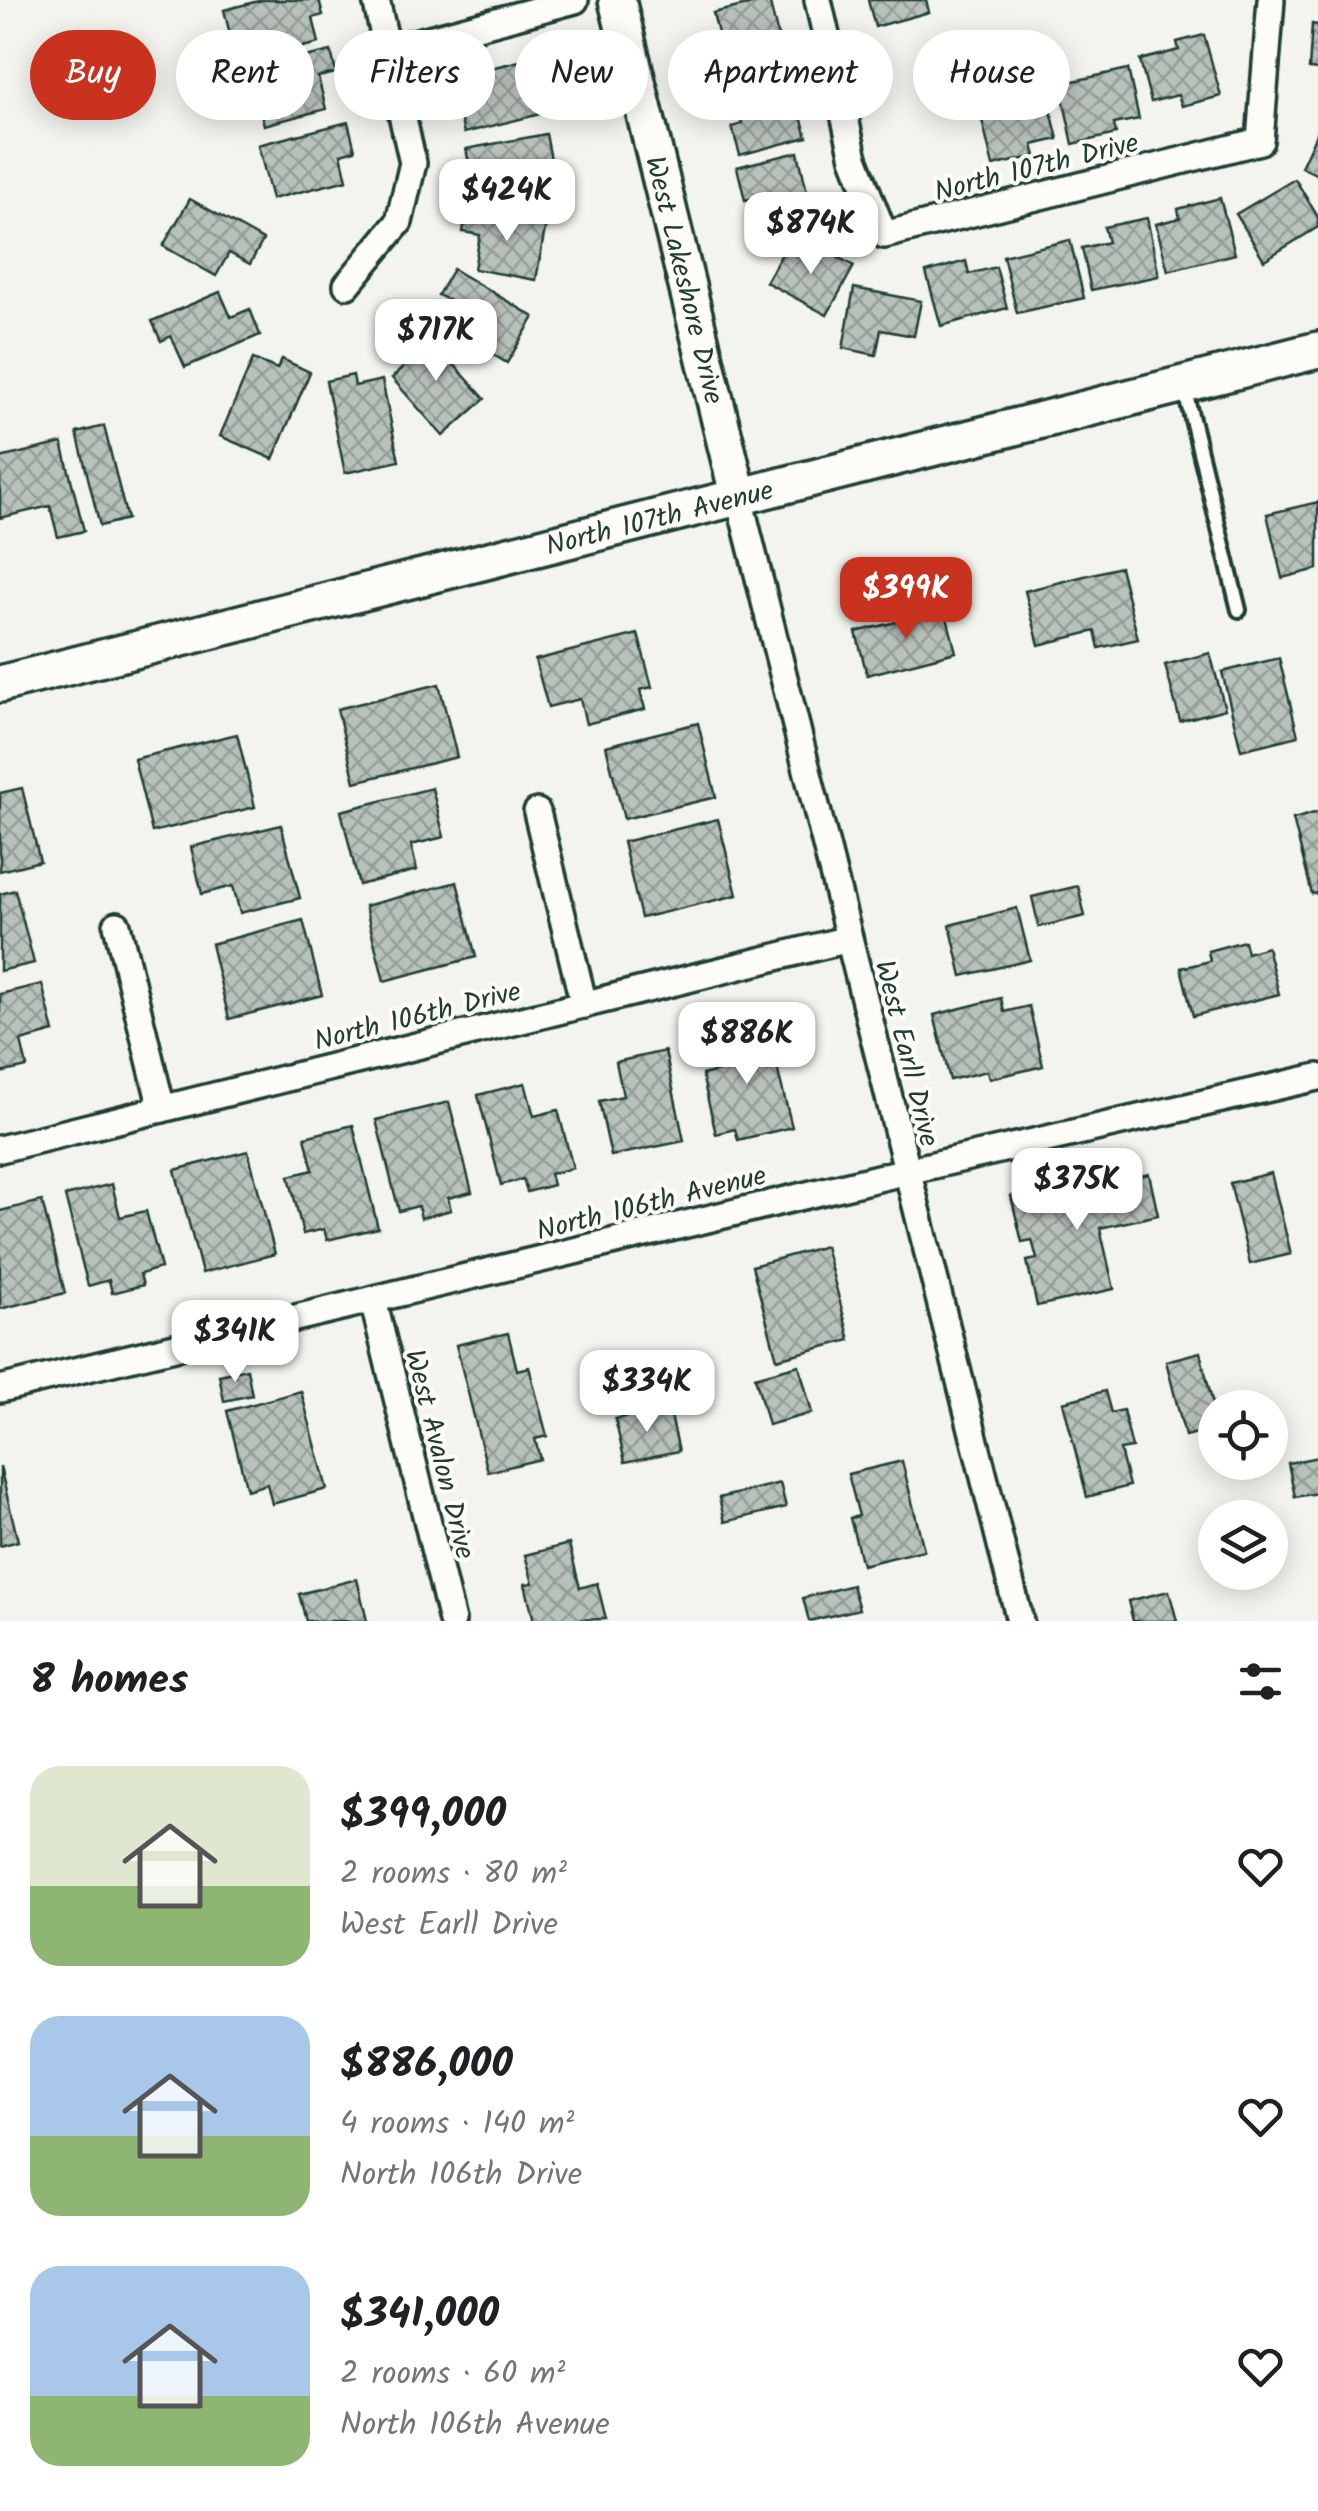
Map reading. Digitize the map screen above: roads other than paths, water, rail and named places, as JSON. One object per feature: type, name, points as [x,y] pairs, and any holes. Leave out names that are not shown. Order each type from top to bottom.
[{"type":"main road","name":"West Lakeshore Drive","points":[[617,0],[739,498]]},
{"type":"main road","name":"North 107th Avenue","points":[[0,684],[1318,350]]},
{"type":"street","points":[[376,0],[383,30]]},
{"type":"street","points":[[463,30],[575,0]]},
{"type":"street","name":"North 107th Drive","points":[[818,0],[854,158],[884,235],[1260,140],[1270,0]]},
{"type":"street","points":[[347,285],[399,222],[413,162],[404,120]]},
{"type":"street","name":"West Earll Drive","points":[[739,498],[1020,1621]]},
{"type":"street","points":[[538,812],[584,1005]]},
{"type":"street","points":[[117,925],[162,1109]]},
{"type":"street","name":"North 106th Drive","points":[[0,1149],[849,940]]},
{"type":"street","name":"North 106th Avenue","points":[[0,1390],[906,1170],[1318,1077]]},
{"type":"street","name":"West Avalon Drive","points":[[373,1300],[452,1621]]},
{"type":"lane","points":[[1183,385],[1239,610]]}]
